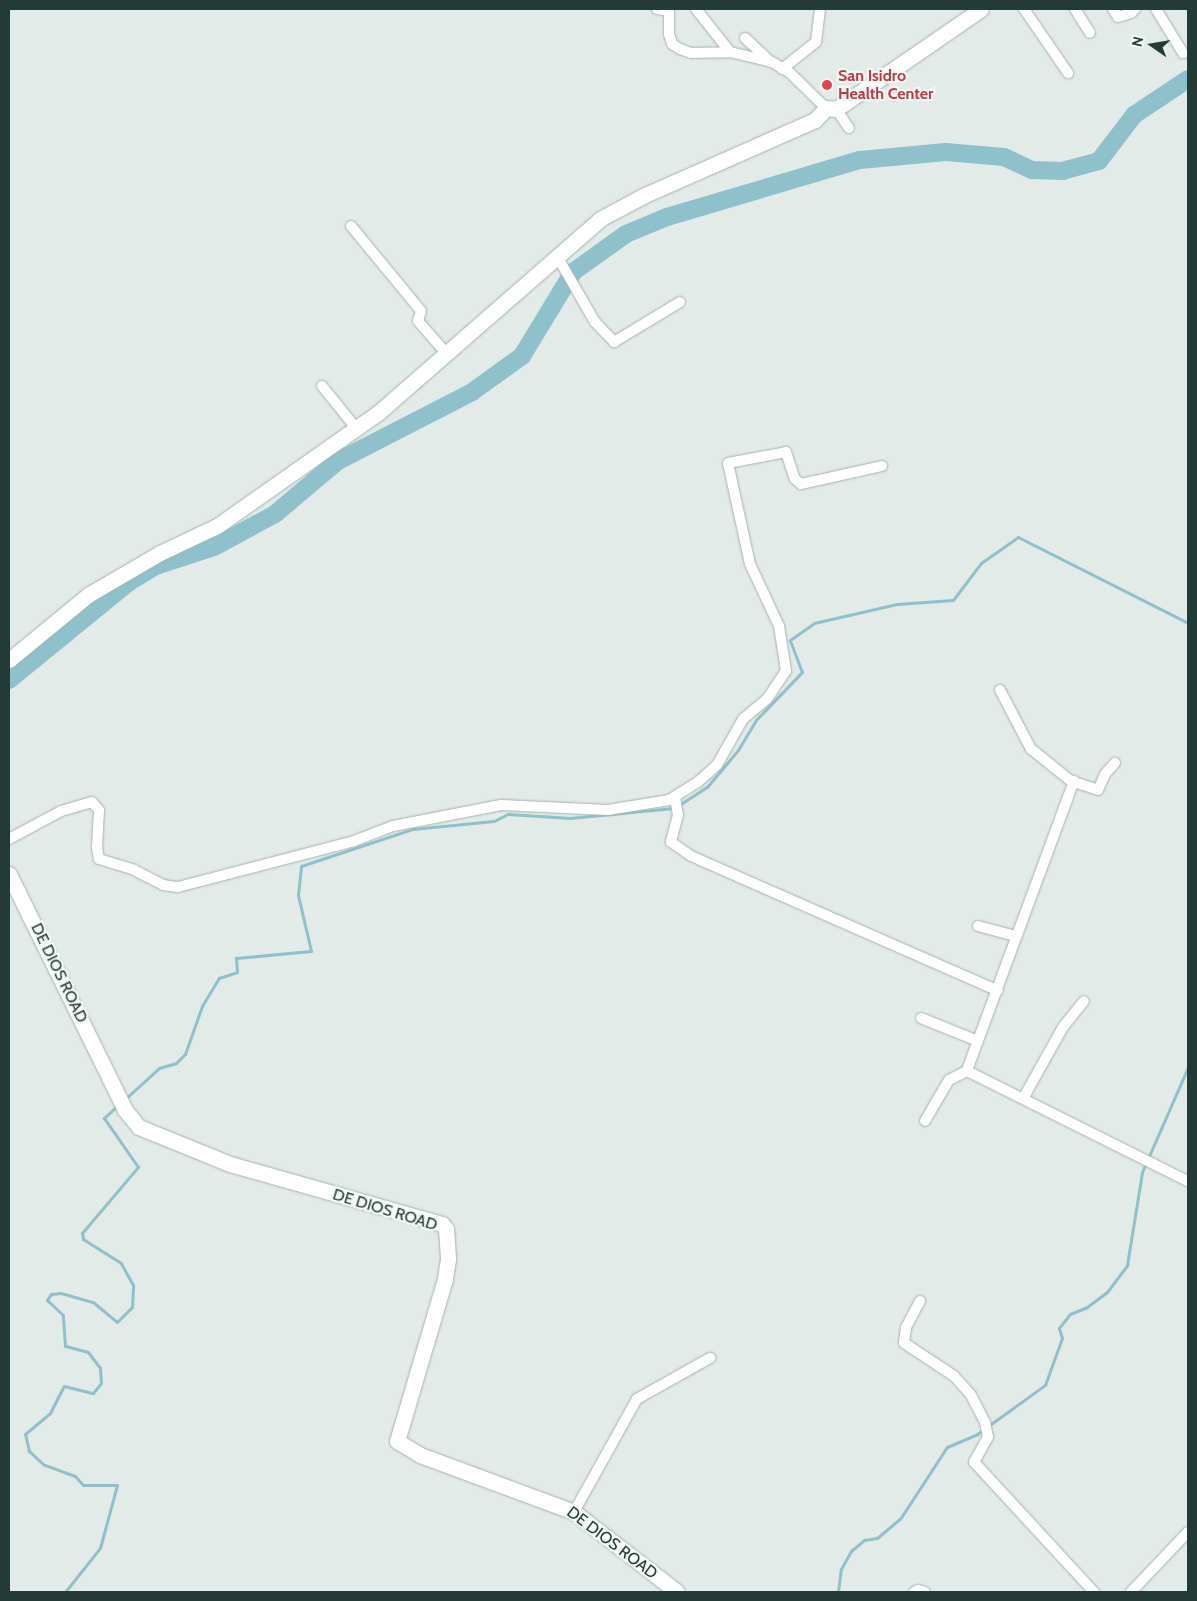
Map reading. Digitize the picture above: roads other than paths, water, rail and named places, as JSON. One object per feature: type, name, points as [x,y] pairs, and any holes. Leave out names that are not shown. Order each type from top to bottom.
[{"type":"street","points":[[657,9],[671,10],[669,34],[672,44],[680,49],[691,53],[730,52],[772,62]]},
{"type":"street","points":[[696,9],[730,52]]},
{"type":"street","points":[[1024,9],[1068,73]]},
{"type":"street","points":[[1075,9],[1090,33]]},
{"type":"street","points":[[1113,9],[1118,17],[1135,9]]},
{"type":"street","points":[[1156,9],[1183,53]]},
{"type":"street","points":[[782,69],[816,42],[820,11]]},
{"type":"street","points":[[9,660],[88,595],[153,557],[217,526],[397,398],[446,353],[560,259],[608,215],[645,195],[815,120],[971,11]]},
{"type":"street","points":[[745,38],[772,62],[831,108],[849,128]]},
{"type":"street","points":[[351,226],[421,311],[418,321],[446,353]]},
{"type":"street","points":[[560,259],[596,322],[614,342],[680,302]]},
{"type":"street","points":[[322,386],[356,428]]},
{"type":"street","points":[[9,839],[61,811],[92,802],[99,810],[99,860],[134,870],[163,885],[178,887],[354,840],[393,826],[500,805],[608,810],[675,800],[717,764],[743,720],[767,698],[786,671],[779,626],[750,564],[728,463],[786,452],[794,479],[801,484],[882,466]]},
{"type":"street","points":[[1000,690],[1031,749],[1074,781],[1098,790],[1105,774],[1115,763]]},
{"type":"street","points":[[925,1121],[949,1080],[967,1071],[998,992],[1016,936],[1074,781]]},
{"type":"street","points":[[675,800],[678,814],[671,842],[691,856],[998,992]]},
{"type":"street","name":"DE DIOS ROAD","points":[[9,874],[116,1093],[125,1110],[144,1131],[230,1164],[442,1224],[448,1243],[445,1279],[397,1441],[420,1455],[574,1512],[677,1592]]},
{"type":"street","points":[[978,926],[1016,936]]},
{"type":"street","points":[[1024,1098],[1063,1027],[1084,1001]]},
{"type":"street","points":[[921,1018],[978,1041]]},
{"type":"street","points":[[967,1071],[1144,1158],[1188,1182]]},
{"type":"street","points":[[920,1301],[906,1327],[904,1343],[954,1376],[971,1394],[987,1425],[988,1437],[974,1462],[979,1471],[1094,1592]]},
{"type":"street","points":[[574,1512],[637,1399],[710,1358]]},
{"type":"street","points":[[1130,1592],[1188,1532]]},
{"type":"street","points":[[914,1592],[918,1590],[925,1592]]},
{"type":"waterway","points":[[9,680],[129,582],[156,566],[214,547],[275,514],[338,461],[472,392],[522,356],[573,272],[626,234],[667,217],[860,160],[946,152],[1004,157],[1032,170],[1062,171],[1099,161],[1134,115],[1188,79]]},
{"type":"waterway","points":[[679,805],[707,787],[738,750],[756,720],[802,672],[790,640],[814,623],[897,604],[953,600],[981,563],[1018,537],[1188,623]]},
{"type":"waterway","points":[[124,1100],[159,1068],[176,1063],[185,1054],[202,1006],[219,978],[237,972],[236,958],[311,951],[298,895],[301,866],[413,829],[494,821],[508,814],[570,818],[674,808]]},
{"type":"waterway","points":[[838,1592],[841,1569],[851,1551],[864,1540],[877,1538],[900,1519],[947,1447],[977,1434],[1045,1385],[1062,1338],[1059,1328],[1070,1314],[1087,1307],[1107,1292],[1127,1265],[1142,1172],[1188,1067]]},
{"type":"waterway","points":[[65,1592],[100,1548],[117,1485],[83,1485],[75,1476],[44,1465],[29,1451],[25,1434],[50,1413],[64,1386],[93,1393],[101,1383],[100,1368],[88,1352],[65,1346],[63,1315],[47,1300],[51,1294],[61,1293],[93,1302],[117,1322],[132,1307],[133,1285],[121,1263],[83,1239],[82,1233],[138,1167],[104,1118],[118,1105]]},
{"type":"place","name":"San Isidro Health Center","points":[[827,85]]}]
